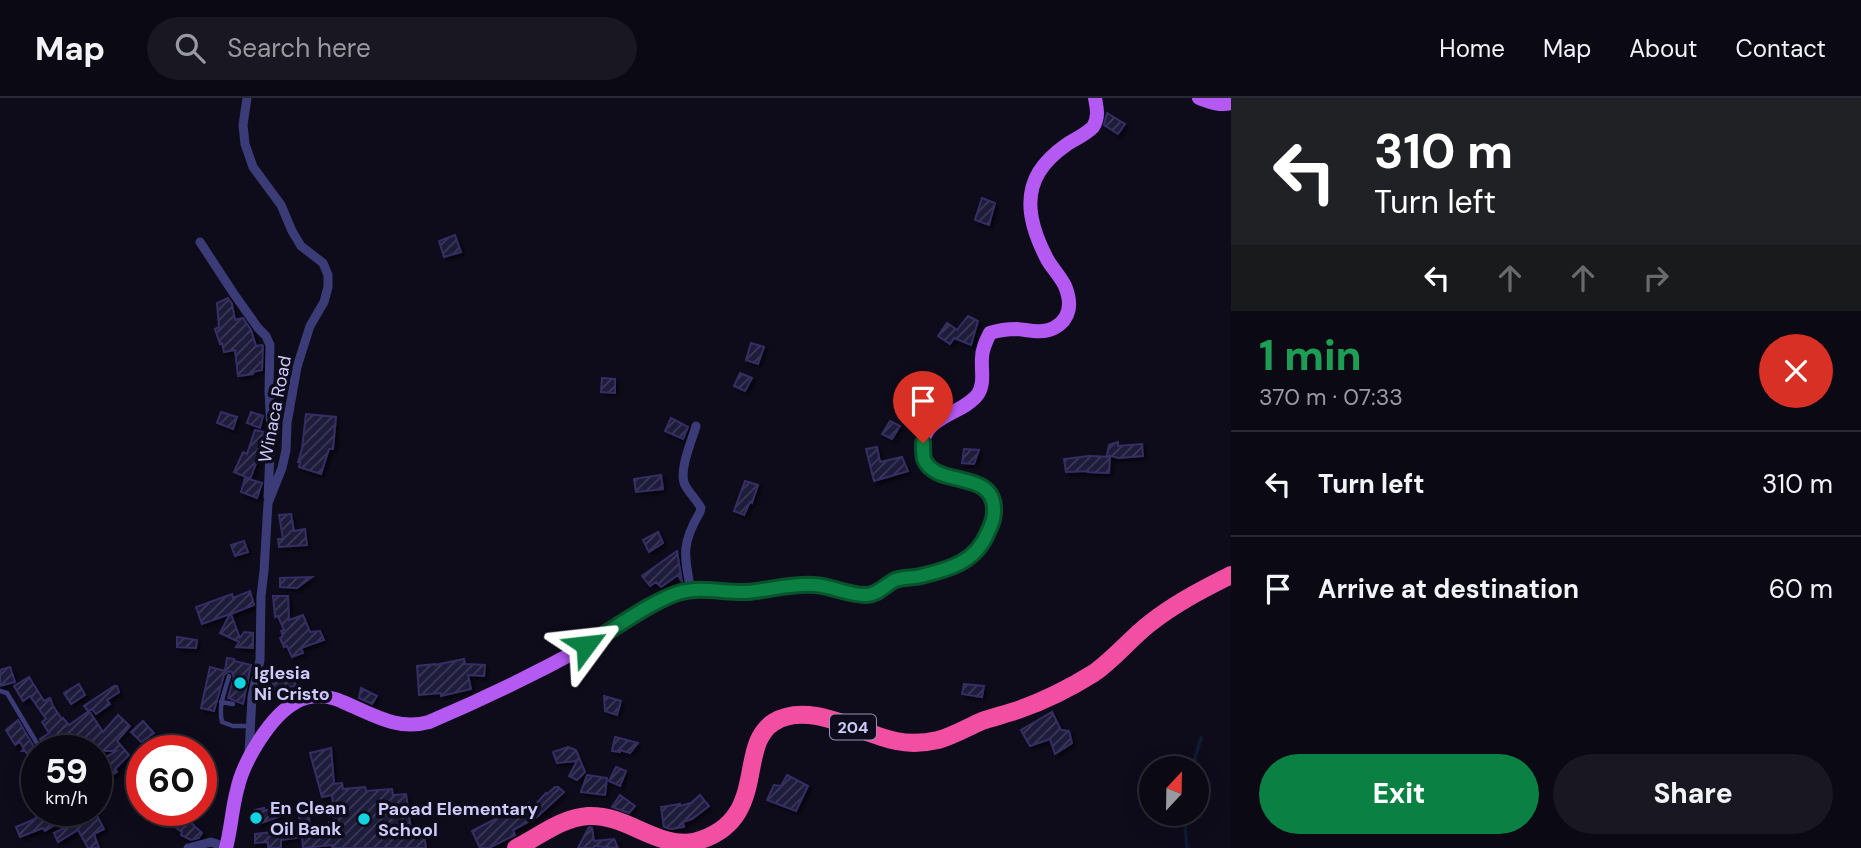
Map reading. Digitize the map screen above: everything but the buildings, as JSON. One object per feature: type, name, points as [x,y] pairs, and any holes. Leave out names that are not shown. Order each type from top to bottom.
[{"type":"highway","name":"204","points":[[516,848],[556,825],[589,816],[605,817],[655,839],[679,845],[714,835],[732,821],[742,805],[748,791],[758,746],[772,723],[785,717],[808,715],[898,741],[922,743],[941,739],[1029,706],[1072,685],[1109,662],[1166,611],[1231,575]]},
{"type":"main road","points":[[226,847],[237,789],[249,756],[272,723],[297,701],[324,696],[399,725],[417,725],[499,692],[678,593],[744,592],[807,584],[866,595],[877,592],[895,580],[919,577],[954,567],[971,557],[982,545],[994,513],[993,501],[976,483],[948,476],[929,466],[924,458],[923,443],[927,431],[939,420],[979,393],[982,357],[990,333],[1003,329],[1047,331],[1063,322],[1069,312],[1065,286],[1047,259],[1038,239],[1029,204],[1032,188],[1045,164],[1067,144],[1088,132],[1097,121],[1095,98]]},
{"type":"main road","points":[[1199,98],[1211,103],[1231,103]]},
{"type":"street","name":"Winaca Road","points":[[245,99],[245,144],[253,167],[281,205],[301,246],[323,263],[328,275],[324,302],[310,326],[297,367],[288,416],[286,450],[268,503],[261,596],[260,660],[252,697],[249,756]]},
{"type":"street","points":[[200,242],[270,345],[271,432],[268,503]]},
{"type":"street","points":[[691,591],[685,546],[701,508],[682,478],[696,426]]},
{"type":"street","points":[[188,848],[211,842],[226,847]]},
{"type":"lane","points":[[229,676],[221,702],[222,722],[233,726],[250,726]]},
{"type":"lane","points":[[0,691],[7,693],[32,735]]},
{"type":"lane","points":[[221,702],[233,704]]},
{"type":"waterway","points":[[1196,756],[1201,738]]},
{"type":"waterway","points":[[1185,826],[1187,848]]},
{"type":"place","name":"Iglesia Ni Cristo","points":[[240,683]]},
{"type":"place","name":"En Clean Oil Bank","points":[[256,818]]},
{"type":"place","name":"Paoad Elementary School","points":[[364,819]]},
{"type":"route","points":[[586,645],[678,593],[693,590],[744,592],[807,584],[866,595],[877,592],[895,580],[945,570],[971,557],[982,545],[991,526],[993,501],[976,483],[948,476],[929,466],[924,458],[923,443]]}]
